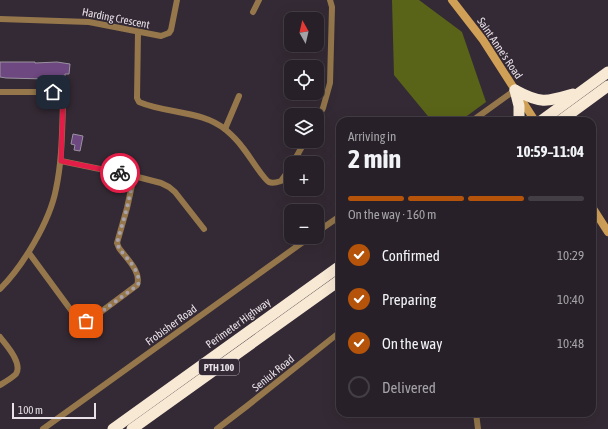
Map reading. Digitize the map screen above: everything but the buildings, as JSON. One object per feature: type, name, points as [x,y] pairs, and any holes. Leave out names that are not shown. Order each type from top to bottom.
[{"type":"highway","points":[[546,117],[608,72]]},
{"type":"highway","points":[[570,117],[608,86]]},
{"type":"highway","points":[[515,90],[532,99],[540,100],[557,99],[581,91]]},
{"type":"highway","points":[[515,90],[519,106],[519,117]]},
{"type":"highway","name":"Perimeter Highway","points":[[113,429],[336,269]]},
{"type":"highway","name":"PTH 100","points":[[132,429],[336,283]]},
{"type":"main road","name":"Saint Anne's Road","points":[[452,0],[472,25],[532,117]]},
{"type":"main road","points":[[596,214],[608,232]]},
{"type":"street","name":"Harding Crescent","points":[[0,19],[89,22],[157,36],[169,34],[177,0]]},
{"type":"street","points":[[253,12],[259,0]]},
{"type":"street","points":[[323,108],[330,83],[332,7],[330,0]]},
{"type":"street","points":[[138,32],[137,98],[139,102],[189,113],[225,129],[240,143],[264,178],[269,182],[276,183],[281,181],[284,177]]},
{"type":"street","points":[[478,117],[515,90]]},
{"type":"street","points":[[0,92],[53,92],[61,96],[63,104],[61,161],[51,208],[29,253],[0,289]]},
{"type":"street","points":[[225,129],[239,96]]},
{"type":"street","points":[[61,161],[161,183],[169,187],[183,201],[204,230]]},
{"type":"street","points":[[29,253],[76,317],[81,320],[90,320],[126,294],[138,285],[138,274],[117,243],[134,176]]},
{"type":"street","points":[[324,227],[336,219]]},
{"type":"street","name":"Frobisher Road","points":[[43,429],[300,244]]},
{"type":"street","name":"Seniuk Road","points":[[217,429],[336,335]]},
{"type":"street","points":[[0,337],[18,363],[18,368],[15,374],[0,386]]},
{"type":"street","points":[[476,417],[478,429]]},
{"type":"green space","points":[[392,0],[419,0],[462,32],[486,102],[465,117],[429,117],[394,75]]},
{"type":"way so far","points":[[86,321],[90,320],[138,285],[139,281],[138,274],[117,243],[134,176],[120,173]]},
{"type":"route","points":[[53,92],[61,96],[63,104],[61,161],[120,173]]}]
